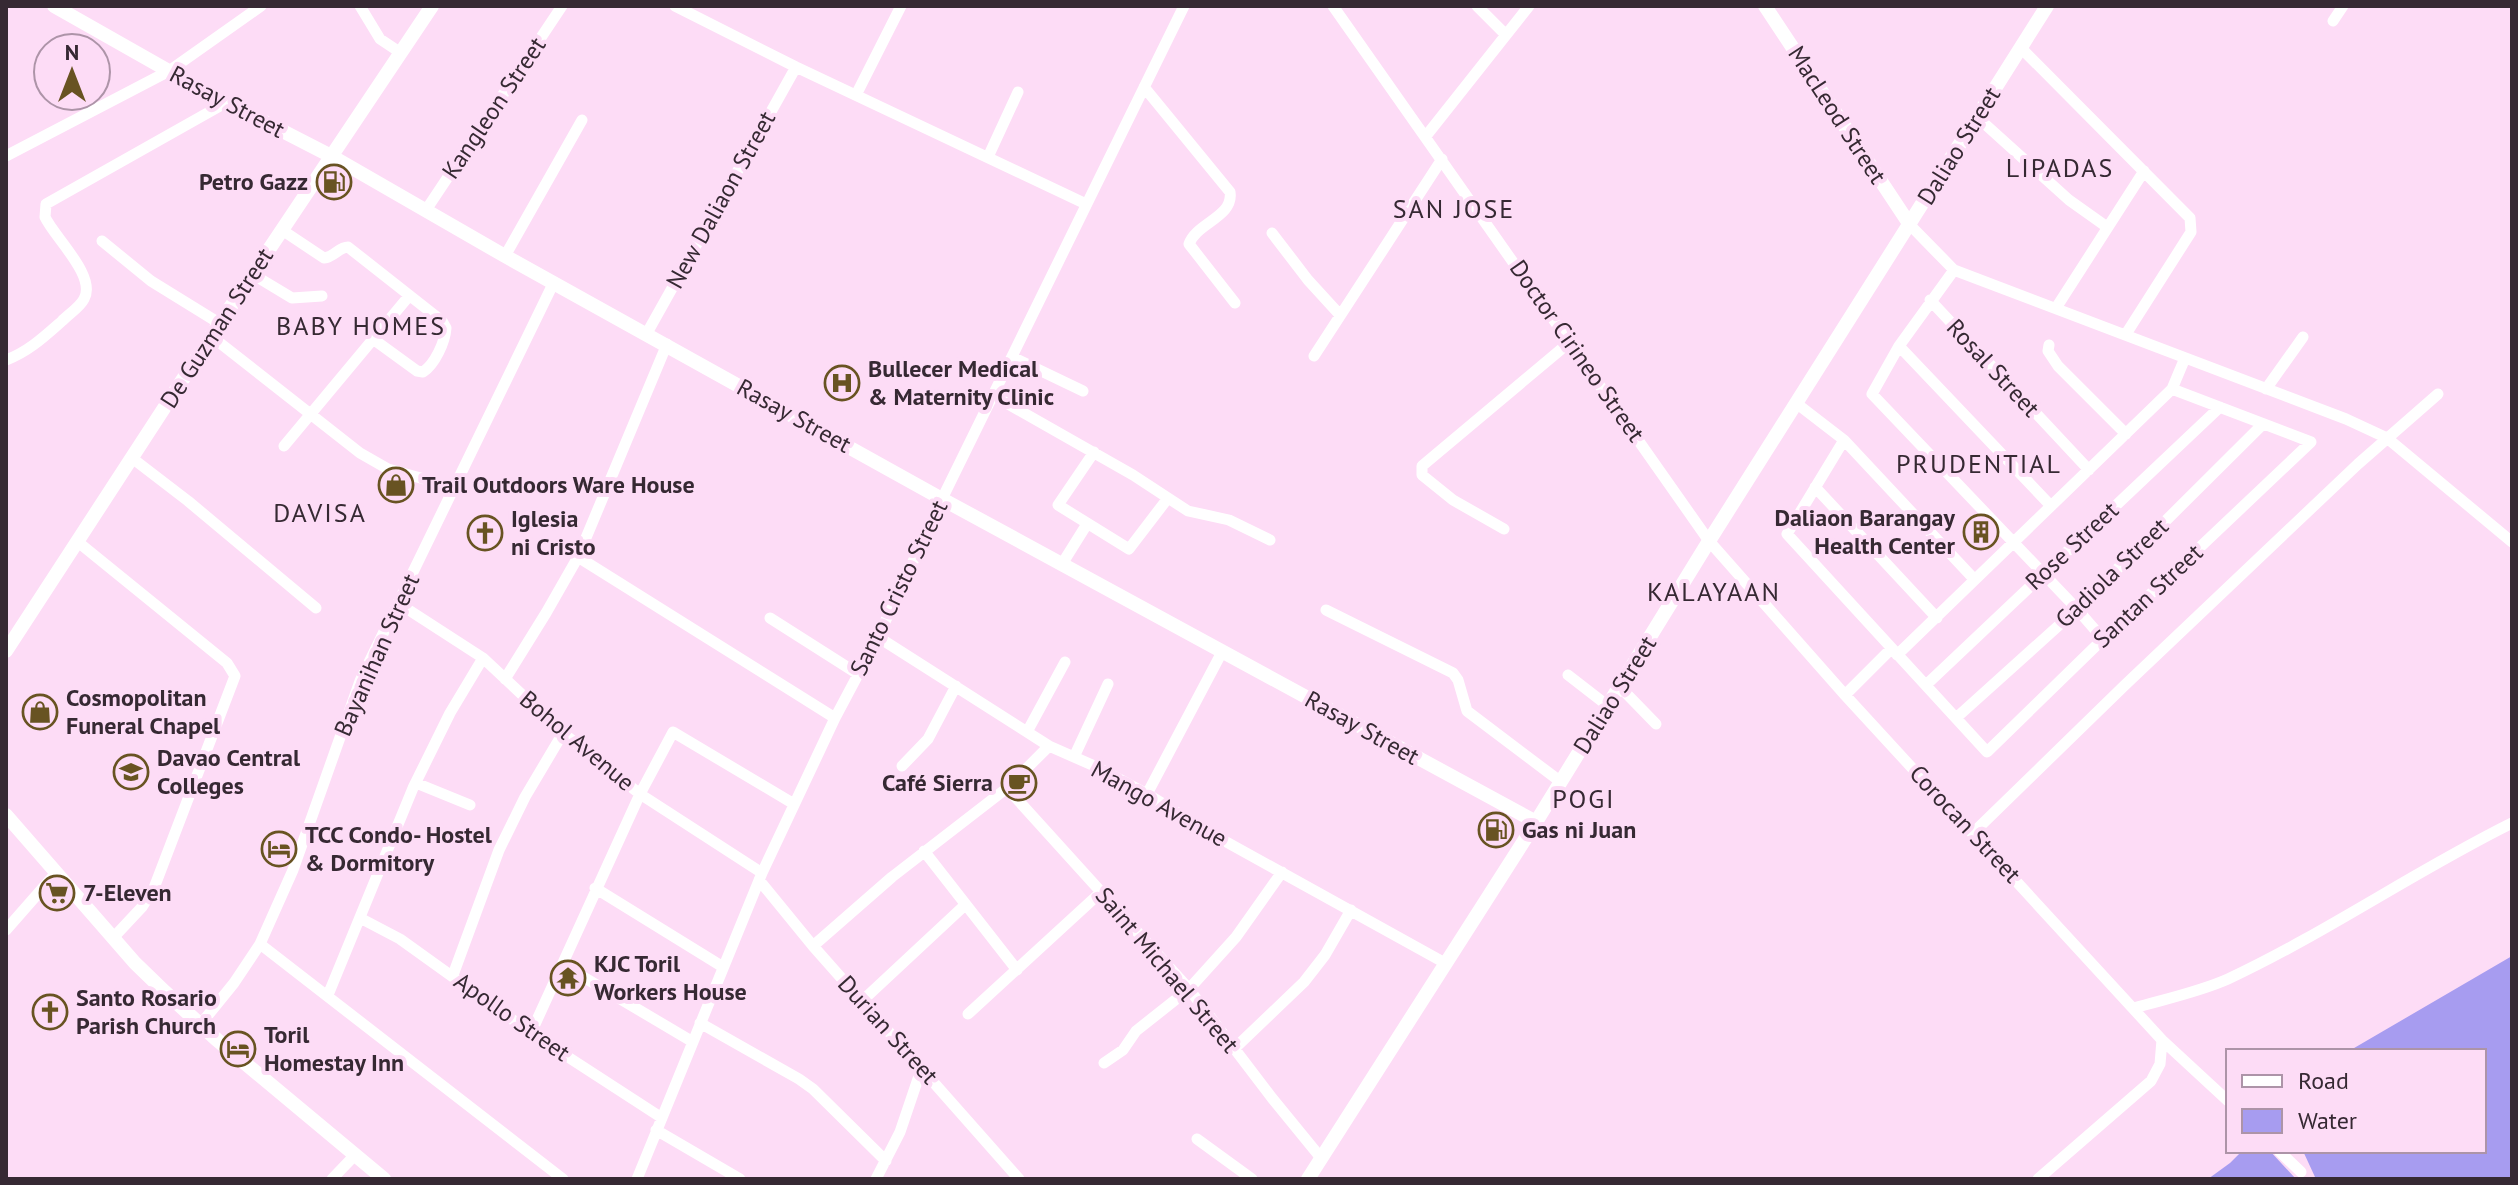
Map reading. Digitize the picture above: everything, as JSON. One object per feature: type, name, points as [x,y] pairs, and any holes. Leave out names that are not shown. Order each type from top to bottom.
[{"type":"street","name":"Rasay Street","points":[[54,6],[169,71],[333,157],[942,499],[1536,822]]},
{"type":"street","points":[[6,156],[169,71],[261,6]]},
{"type":"street","points":[[360,6],[380,39],[401,53]]},
{"type":"street","name":"De Guzman Street","points":[[6,651],[215,330],[432,6]]},
{"type":"street","name":"Kangleon Street","points":[[426,210],[562,6]]},
{"type":"street","points":[[675,6],[796,67],[1086,204]]},
{"type":"street","points":[[856,95],[901,6]]},
{"type":"street","name":"Santo Cristo Street","points":[[637,1179],[760,876],[1184,6]]},
{"type":"street","name":"Doctor Cirineo Street","points":[[1333,6],[1709,541]]},
{"type":"street","points":[[1477,6],[1506,35]]},
{"type":"street","points":[[1426,136],[1529,6]]},
{"type":"street","name":"MacLeod Street","points":[[1765,6],[1910,225]]},
{"type":"street","name":"Daliao Street","points":[[1308,1179],[1536,822],[1709,541],[2047,6]]},
{"type":"street","points":[[2333,21],[2343,6]]},
{"type":"street","points":[[2021,48],[2190,218],[2191,232],[2126,334]]},
{"type":"street","name":"New Daliaon Street","points":[[647,333],[796,67]]},
{"type":"street","points":[[1144,87],[1230,192],[1231,200],[1225,209],[1192,237],[1189,244],[1235,303]]},
{"type":"street","points":[[988,157],[1018,92]]},
{"type":"street","points":[[6,360],[42,339],[82,302],[86,292],[85,279],[76,262],[45,217],[46,204],[227,102]]},
{"type":"street","points":[[1976,116],[2069,200],[2107,227]]},
{"type":"street","points":[[505,256],[582,120]]},
{"type":"street","points":[[1314,356],[1442,159]]},
{"type":"street","points":[[2056,308],[2144,171]]},
{"type":"street","points":[[1910,225],[1954,270],[2346,419],[2387,438],[2512,542]]},
{"type":"street","points":[[282,230],[324,258],[348,247],[442,321],[446,328],[445,337],[429,369],[423,372],[417,371],[373,339]]},
{"type":"street","points":[[1272,233],[1340,315]]},
{"type":"street","points":[[102,241],[215,330],[360,453],[388,469],[453,487]]},
{"type":"street","points":[[1954,270],[1899,346],[1872,394],[2103,639]]},
{"type":"street","points":[[252,274],[292,298],[322,296]]},
{"type":"street","name":"Bayanihan Street","points":[[200,1025],[260,944],[293,870],[360,681],[554,282]]},
{"type":"street","points":[[284,446],[409,296]]},
{"type":"street","name":"Rosal Street","points":[[1930,300],[2089,470]]},
{"type":"street","points":[[2266,389],[2303,337]]},
{"type":"street","points":[[1504,529],[1453,500],[1422,475],[1422,466],[1571,341]]},
{"type":"street","points":[[505,679],[578,557],[667,344]]},
{"type":"street","points":[[2049,345],[2048,351],[2058,366],[2126,434]]},
{"type":"street","points":[[1899,346],[2051,506]]},
{"type":"street","points":[[1012,357],[1083,391]]},
{"type":"street","points":[[1845,695],[1937,618],[2172,389],[2185,358]]},
{"type":"street","points":[[2172,389],[2263,424]]},
{"type":"street","points":[[1973,833],[2125,685],[2387,438],[2438,394]]},
{"type":"street","points":[[994,396],[1094,452],[1188,511],[1229,520],[1270,540]]},
{"type":"street","points":[[1796,403],[1844,440],[1974,579]]},
{"type":"street","name":"Rose Street","points":[[1926,685],[2220,407]]},
{"type":"street","name":"Santan Street","points":[[1956,718],[1987,752],[2311,442],[2263,424]]},
{"type":"street","name":"Gadiola Street","points":[[1956,718],[2077,609],[2263,424]]},
{"type":"street","points":[[1844,440],[1787,534],[1956,718]]},
{"type":"street","points":[[1094,452],[1058,505],[1087,524],[1129,549],[1168,498]]},
{"type":"street","points":[[132,458],[316,608]]},
{"type":"street","points":[[1815,487],[1937,618]]},
{"type":"street","points":[[1062,564],[1087,524]]},
{"type":"street","name":"Corocan Street","points":[[1709,541],[1845,695],[2162,1040],[2226,1099]]},
{"type":"street","points":[[78,542],[227,663],[235,673],[234,684],[154,888],[142,907],[113,938]]},
{"type":"street","points":[[578,557],[835,718]]},
{"type":"street","name":"Bohol Avenue","points":[[398,603],[483,658],[563,733],[640,794],[760,876]]},
{"type":"street","points":[[1326,610],[1453,673],[1467,711],[1561,782]]},
{"type":"street","points":[[770,618],[858,674]]},
{"type":"street","name":"Mango Avenue","points":[[878,637],[1049,746],[1147,794],[1212,834],[1445,963]]},
{"type":"street","points":[[1147,794],[1222,652]]},
{"type":"street","points":[[328,995],[416,783],[450,713],[483,658]]},
{"type":"street","points":[[1027,732],[1065,662]]},
{"type":"street","points":[[1568,675],[1608,706]]},
{"type":"street","points":[[1074,757],[1108,684]]},
{"type":"street","points":[[902,766],[928,739],[956,686]]},
{"type":"street","points":[[1620,687],[1656,724]]},
{"type":"street","points":[[531,1033],[595,888],[673,732],[794,804]]},
{"type":"street","points":[[453,975],[499,850],[525,797],[563,733]]},
{"type":"street","points":[[813,946],[924,851],[1007,788],[1049,746]]},
{"type":"street","points":[[416,783],[470,805]]},
{"type":"street","name":"Saint Michael Street","points":[[1007,788],[1189,989],[1321,1158]]},
{"type":"street","points":[[6,815],[135,963],[200,1025],[384,1179]]},
{"type":"street","points":[[2134,1008],[2224,981],[2512,823]]},
{"type":"street","points":[[924,851],[1017,970]]},
{"type":"street","points":[[1104,1063],[1123,1050],[1136,1031],[1189,989],[1236,937],[1282,872]]},
{"type":"street","points":[[6,930],[56,873]]},
{"type":"street","name":"Durian Street","points":[[760,876],[813,946],[1019,1179]]},
{"type":"street","points":[[595,888],[723,967]]},
{"type":"street","points":[[968,1014],[1101,892]]},
{"type":"street","points":[[862,1001],[965,905]]},
{"type":"street","points":[[1235,1048],[1304,982],[1325,955],[1351,910]]},
{"type":"street","name":"Apollo Street","points":[[360,918],[400,939],[531,1033],[662,1118]]},
{"type":"street","points":[[260,944],[563,1179]]},
{"type":"street","points":[[563,965],[693,1042]]},
{"type":"street","points":[[700,1023],[813,1089],[886,1161]]},
{"type":"street","points":[[2038,1179],[2151,1081],[2160,1064],[2162,1040]]},
{"type":"street","points":[[876,1179],[900,1132],[922,1067]]},
{"type":"street","points":[[656,1130],[740,1179]]},
{"type":"street","points":[[1197,1139],[1252,1179]]},
{"type":"street","points":[[2281,1153],[2301,1172]]},
{"type":"street","points":[[332,1179],[355,1155]]},
{"type":"water","points":[[2512,956],[2512,1179],[2313,1179],[2315,1177],[2304,1153],[2486,1153],[2486,1049],[2352,1049]]},
{"type":"water","points":[[2240,1153],[2272,1153],[2296,1179],[2208,1179]]},
{"type":"place","name":"Petro Gazz","points":[[334,182]]},
{"type":"place","name":"Bullecer Medical & Maternity Clinic","points":[[842,383]]},
{"type":"place","name":"Trail Outdoors Ware House","points":[[396,485]]},
{"type":"place","name":"Daliaon Barangay Health Center","points":[[1981,532]]},
{"type":"place","name":"Iglesia ni Cristo","points":[[485,533]]},
{"type":"place","name":"Cosmopolitan Funeral Chapel","points":[[40,712]]},
{"type":"place","name":"Davao Central Colleges","points":[[131,772]]},
{"type":"place","name":"Café Sierra","points":[[1019,783]]},
{"type":"place","name":"Gas ni Juan","points":[[1496,830]]},
{"type":"place","name":"TCC Condo- Hostel & Dormitory","points":[[279,849]]},
{"type":"place","name":"7-Eleven","points":[[57,893]]},
{"type":"place","name":"KJC Toril Workers House","points":[[568,978]]},
{"type":"place","name":"Santo Rosario Parish Church","points":[[50,1012]]},
{"type":"place","name":"Toril Homestay Inn","points":[[238,1049]]},
{"type":"district","name":"LIPADAS","points":[[2060,168]]},
{"type":"district","name":"SAN JOSE","points":[[1454,209]]},
{"type":"district","name":"BABY HOMES","points":[[361,326]]},
{"type":"district","name":"PRUDENTIAL","points":[[1979,464]]},
{"type":"district","name":"DAVISA","points":[[320,513]]},
{"type":"district","name":"KALAYAAN","points":[[1714,592]]},
{"type":"district","name":"POGI","points":[[1584,799]]}]
